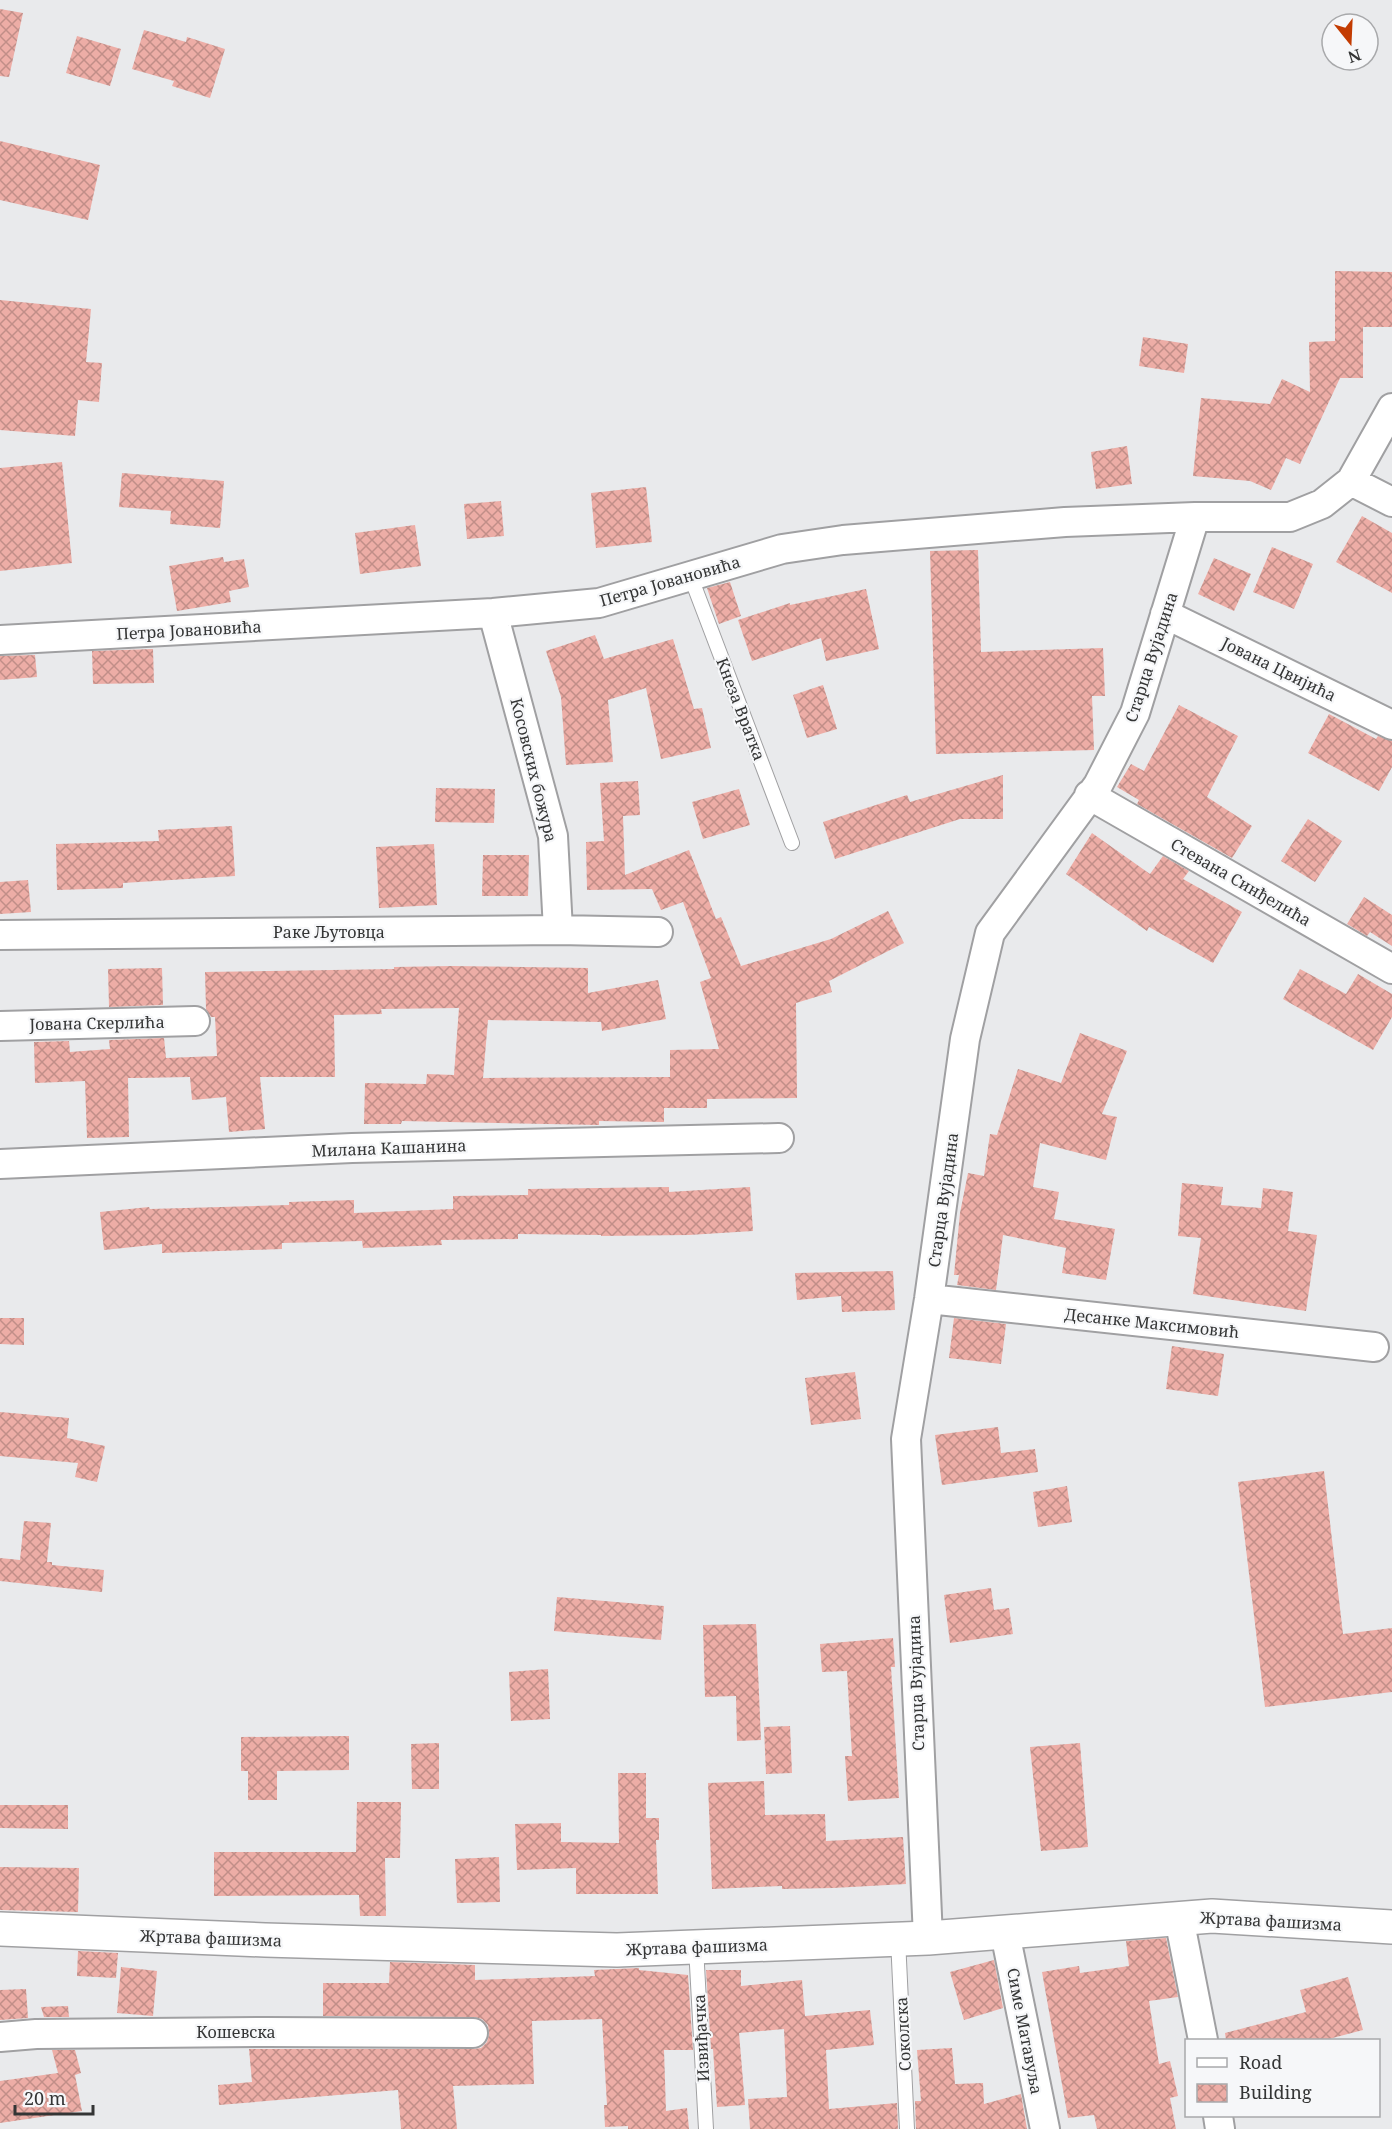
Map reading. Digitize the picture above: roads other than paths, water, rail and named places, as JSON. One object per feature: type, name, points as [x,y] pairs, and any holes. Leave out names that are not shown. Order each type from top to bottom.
[{"type":"street","points":[[1392,408],[1351,481],[1392,501]]},
{"type":"street","name":"Петра Јовановића","points":[[0,640],[493,613],[600,603],[782,549],[843,540],[1065,522],[1195,517],[1290,517],[1322,504],[1351,481]]},
{"type":"street","name":"Старца Вујадина","points":[[913,1939],[906,1439],[929,1299],[965,1040],[990,933],[1098,785],[1136,713],[1195,517]]},
{"type":"street","name":"Косовских божура","points":[[493,613],[553,836],[558,930]]},
{"type":"street","name":"Јована Цвијића","points":[[1165,614],[1392,725]]},
{"type":"street","name":"Стевана Синђелића","points":[[1089,795],[1392,969]]},
{"type":"street","name":"Раке Љутовца","points":[[0,935],[558,930],[658,932]]},
{"type":"street","name":"Јована Скерлића","points":[[0,1026],[195,1021]]},
{"type":"street","name":"Милана Кашанина","points":[[0,1164],[352,1148],[779,1138]]},
{"type":"street","name":"Десанке Максимовић","points":[[929,1299],[1374,1347]]},
{"type":"street","name":"Жртава фашизма","points":[[0,1929],[606,1950],[913,1939],[1212,1916],[1392,1927]]},
{"type":"street","points":[[1179,1918],[1203,2039]]},
{"type":"street","name":"Симе Матавуља","points":[[1005,1933],[1045,2129]]},
{"type":"street","name":"Кошевска","points":[[0,2037],[36,2034],[256,2032],[473,2033]]},
{"type":"lane","name":"Кнеза Вратка","points":[[690,575],[792,843]]},
{"type":"lane","name":"Соколска","points":[[907,2129],[913,1939]]},
{"type":"lane","name":"Извиђачка","points":[[696,1947],[706,2129]]}]
